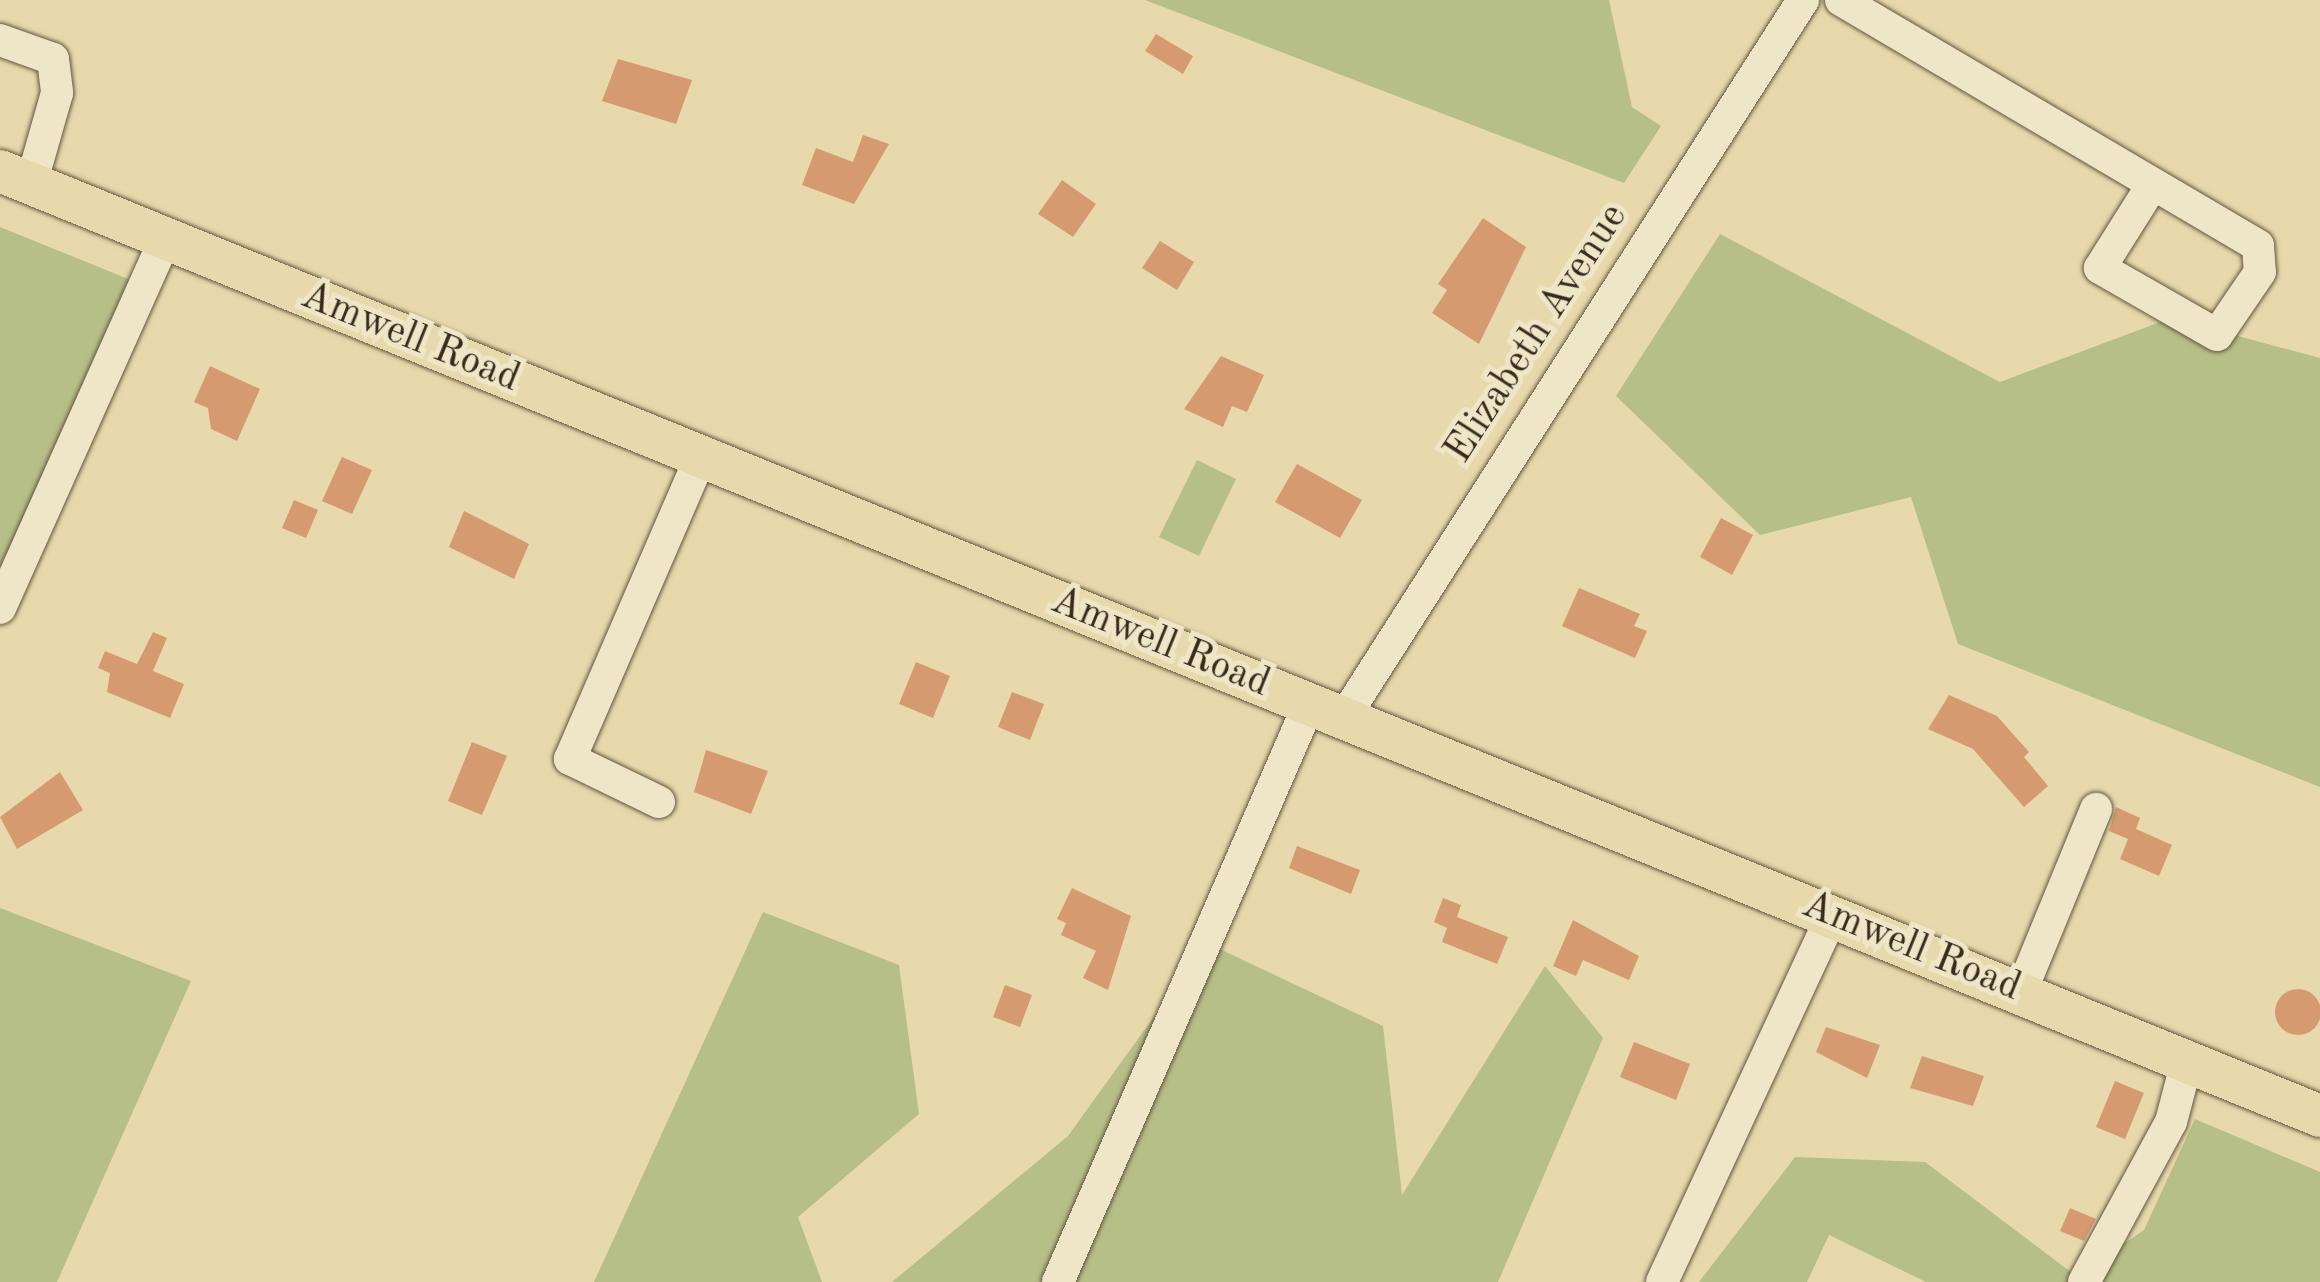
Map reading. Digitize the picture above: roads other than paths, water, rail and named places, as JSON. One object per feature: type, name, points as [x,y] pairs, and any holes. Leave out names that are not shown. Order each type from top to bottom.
[{"type":"main road","name":"Amwell Road","points":[[15,178],[1833,914],[2320,1116]]},
{"type":"street","name":"Elizabeth Avenue","points":[[1058,1282],[1328,709],[1803,0]]},
{"type":"street","points":[[1841,0],[2153,184],[2266,258],[2218,335],[2100,268],[2153,184]]},
{"type":"street","points":[[0,40],[53,59],[56,92],[15,178]]},
{"type":"street","points":[[0,608],[165,238]]},
{"type":"street","points":[[659,802],[570,758],[701,456]]},
{"type":"street","points":[[2021,992],[2096,808]]},
{"type":"street","points":[[1662,1282],[1833,914]]},
{"type":"street","points":[[2084,1282],[2171,1122],[2186,1061]]}]
